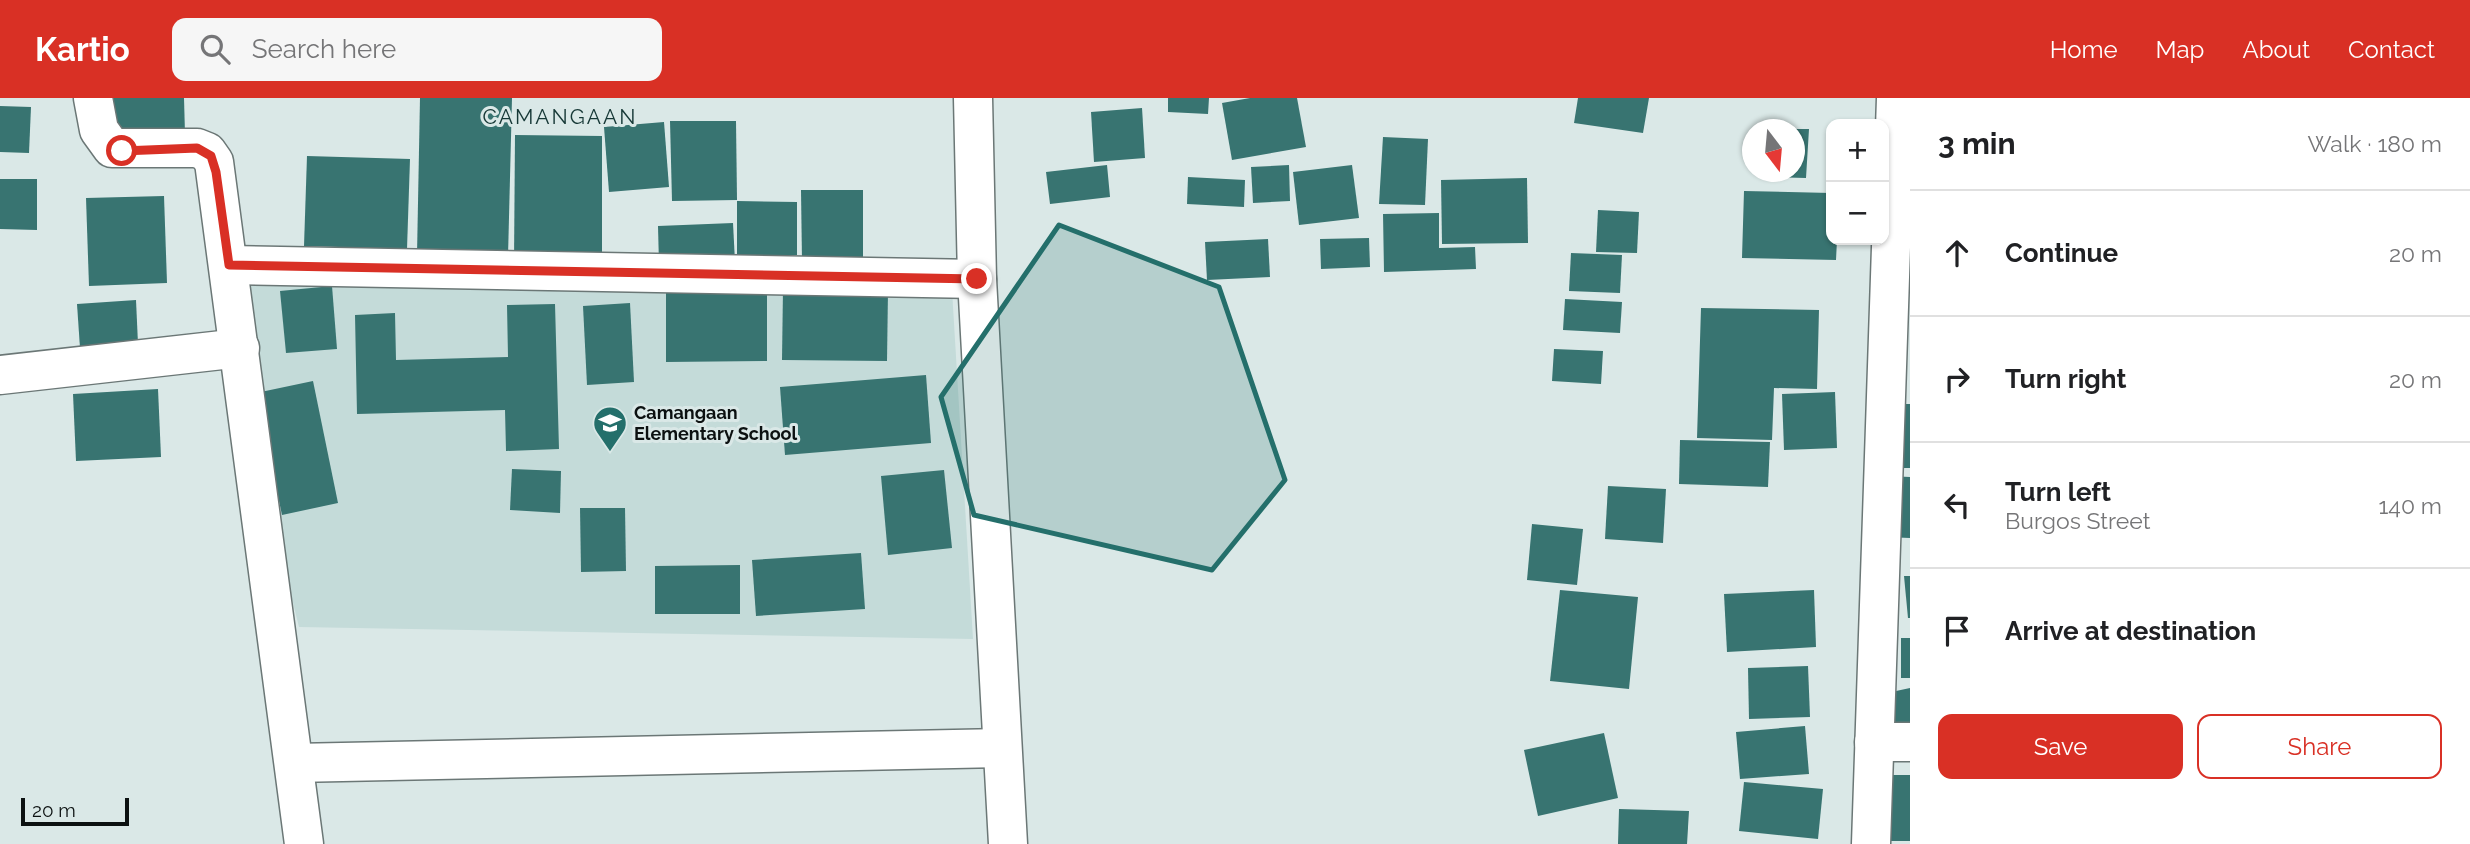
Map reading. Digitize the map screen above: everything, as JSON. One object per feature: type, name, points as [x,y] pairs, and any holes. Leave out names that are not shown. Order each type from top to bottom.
[{"type":"street","points":[[93,98],[99,130],[112,148],[197,148],[211,156],[216,172],[304,844]]},
{"type":"street","points":[[973,98],[977,279],[1008,844]]},
{"type":"street","points":[[1871,844],[1892,742],[1896,98]]},
{"type":"street","points":[[229,265],[977,279]]},
{"type":"street","points":[[0,375],[240,348]]},
{"type":"street","points":[[294,763],[1002,748]]},
{"type":"highlighted area","points":[[1059,225],[1219,287],[1285,480],[1212,570],[974,515],[941,397]]},
{"type":"shaded area","name":"Camangaan Elementary School","points":[[238,272],[952,290],[973,639],[299,627],[266,494]]},
{"type":"building","points":[[111,98],[184,98],[185,134],[112,138]]},
{"type":"building","points":[[420,98],[512,98],[508,257],[417,255]]},
{"type":"building","points":[[1168,98],[1209,98],[1208,114],[1168,112]]},
{"type":"building","points":[[1250,98],[1297,98],[1306,147],[1232,160],[1222,103]]},
{"type":"building","points":[[1578,98],[1649,98],[1643,133],[1574,123]]},
{"type":"building","points":[[0,106],[31,107],[29,153],[0,152]]},
{"type":"building","points":[[1142,108],[1145,158],[1094,162],[1091,112]]},
{"type":"building","points":[[670,121],[736,121],[737,200],[672,201]]},
{"type":"building","points":[[664,122],[669,187],[609,192],[604,127]]},
{"type":"building","points":[[1805,129],[1809,129],[1806,178],[1805,178]]},
{"type":"building","points":[[515,135],[602,136],[602,263],[514,263]]},
{"type":"building","points":[[1383,137],[1428,139],[1425,205],[1379,204]]},
{"type":"building","points":[[307,156],[410,159],[407,249],[304,246]]},
{"type":"building","points":[[1107,165],[1110,197],[1050,204],[1046,172]]},
{"type":"building","points":[[1289,165],[1290,201],[1253,203],[1251,167]]},
{"type":"building","points":[[1352,165],[1359,218],[1299,225],[1293,172]]},
{"type":"building","points":[[1188,177],[1245,180],[1244,207],[1187,204]]},
{"type":"building","points":[[1527,178],[1528,243],[1442,244],[1441,180]]},
{"type":"building","points":[[0,179],[37,179],[37,230],[0,229]]},
{"type":"building","points":[[801,190],[863,190],[863,260],[802,261]]},
{"type":"building","points":[[1744,191],[1826,193],[1826,245],[1837,245],[1836,260],[1742,258]]},
{"type":"building","points":[[164,196],[167,283],[89,286],[86,198]]},
{"type":"building","points":[[737,201],[797,202],[797,255],[737,255]]},
{"type":"building","points":[[1598,210],[1639,212],[1637,253],[1596,252]]},
{"type":"building","points":[[1439,213],[1439,248],[1475,247],[1476,269],[1384,272],[1383,214]]},
{"type":"building","points":[[733,223],[735,262],[659,264],[658,226]]},
{"type":"building","points":[[1369,238],[1370,267],[1321,269],[1320,239]]},
{"type":"building","points":[[1268,239],[1270,277],[1207,280],[1205,242]]},
{"type":"building","points":[[1571,253],[1622,255],[1620,293],[1569,291]]},
{"type":"building","points":[[332,286],[337,349],[286,353],[280,291]]},
{"type":"building","points":[[783,289],[888,290],[887,361],[782,360]]},
{"type":"building","points":[[767,292],[767,361],[666,362],[666,293]]},
{"type":"building","points":[[1565,299],[1622,302],[1620,333],[1563,330]]},
{"type":"building","points":[[136,300],[138,344],[80,348],[77,304]]},
{"type":"building","points":[[630,303],[634,382],[587,385],[583,306]]},
{"type":"building","points":[[555,304],[559,449],[506,451],[505,410],[357,414],[355,315],[395,313],[396,360],[508,357],[507,305]]},
{"type":"building","points":[[1701,308],[1819,310],[1817,389],[1774,388],[1772,440],[1697,438]]},
{"type":"building","points":[[1554,349],[1603,351],[1601,384],[1552,381]]},
{"type":"building","points":[[926,375],[931,443],[785,455],[780,387]]},
{"type":"building","points":[[313,381],[338,503],[282,515],[256,393]]},
{"type":"building","points":[[158,389],[161,457],[76,461],[73,394]]},
{"type":"building","points":[[1835,392],[1837,448],[1784,450],[1782,394]]},
{"type":"building","points":[[1897,404],[1910,404],[1910,468],[1897,468]]},
{"type":"building","points":[[1680,440],[1770,442],[1768,487],[1679,484]]},
{"type":"building","points":[[512,469],[561,471],[560,513],[510,510]]},
{"type":"building","points":[[944,470],[952,548],[888,555],[881,476]]},
{"type":"building","points":[[1888,476],[1910,477],[1910,538],[1885,537]]},
{"type":"building","points":[[1608,486],[1666,489],[1663,543],[1605,539]]},
{"type":"building","points":[[580,508],[625,508],[626,571],[581,572]]},
{"type":"building","points":[[1532,524],[1583,529],[1577,585],[1527,580]]},
{"type":"building","points":[[861,553],[865,609],[756,616],[752,560]]},
{"type":"building","points":[[740,565],[740,614],[655,614],[655,566]]},
{"type":"building","points":[[1904,576],[1910,576],[1910,618],[1908,618]]},
{"type":"building","points":[[1560,590],[1638,597],[1629,689],[1550,681]]},
{"type":"building","points":[[1814,590],[1816,647],[1727,652],[1724,594]]},
{"type":"building","points":[[1901,638],[1910,638],[1910,678],[1901,678]]},
{"type":"building","points":[[1808,666],[1810,717],[1749,719],[1748,668]]},
{"type":"building","points":[[1910,688],[1910,734],[1892,737],[1882,694]]},
{"type":"building","points":[[1805,726],[1809,774],[1740,779],[1736,732]]},
{"type":"building","points":[[1604,733],[1618,798],[1538,816],[1524,750]]},
{"type":"building","points":[[1880,775],[1910,775],[1910,841],[1880,841]]},
{"type":"building","points":[[1744,782],[1823,789],[1818,839],[1739,831]]},
{"type":"building","points":[[1619,809],[1689,811],[1687,844],[1618,844]]},
{"type":"place","name":"Camangaan Elementary School","points":[[610,453]]},
{"type":"district","name":"CAMANGAAN","points":[[560,117]]},
{"type":"route","points":[[122,151],[197,148],[211,156],[216,172],[229,265],[977,279]]}]
